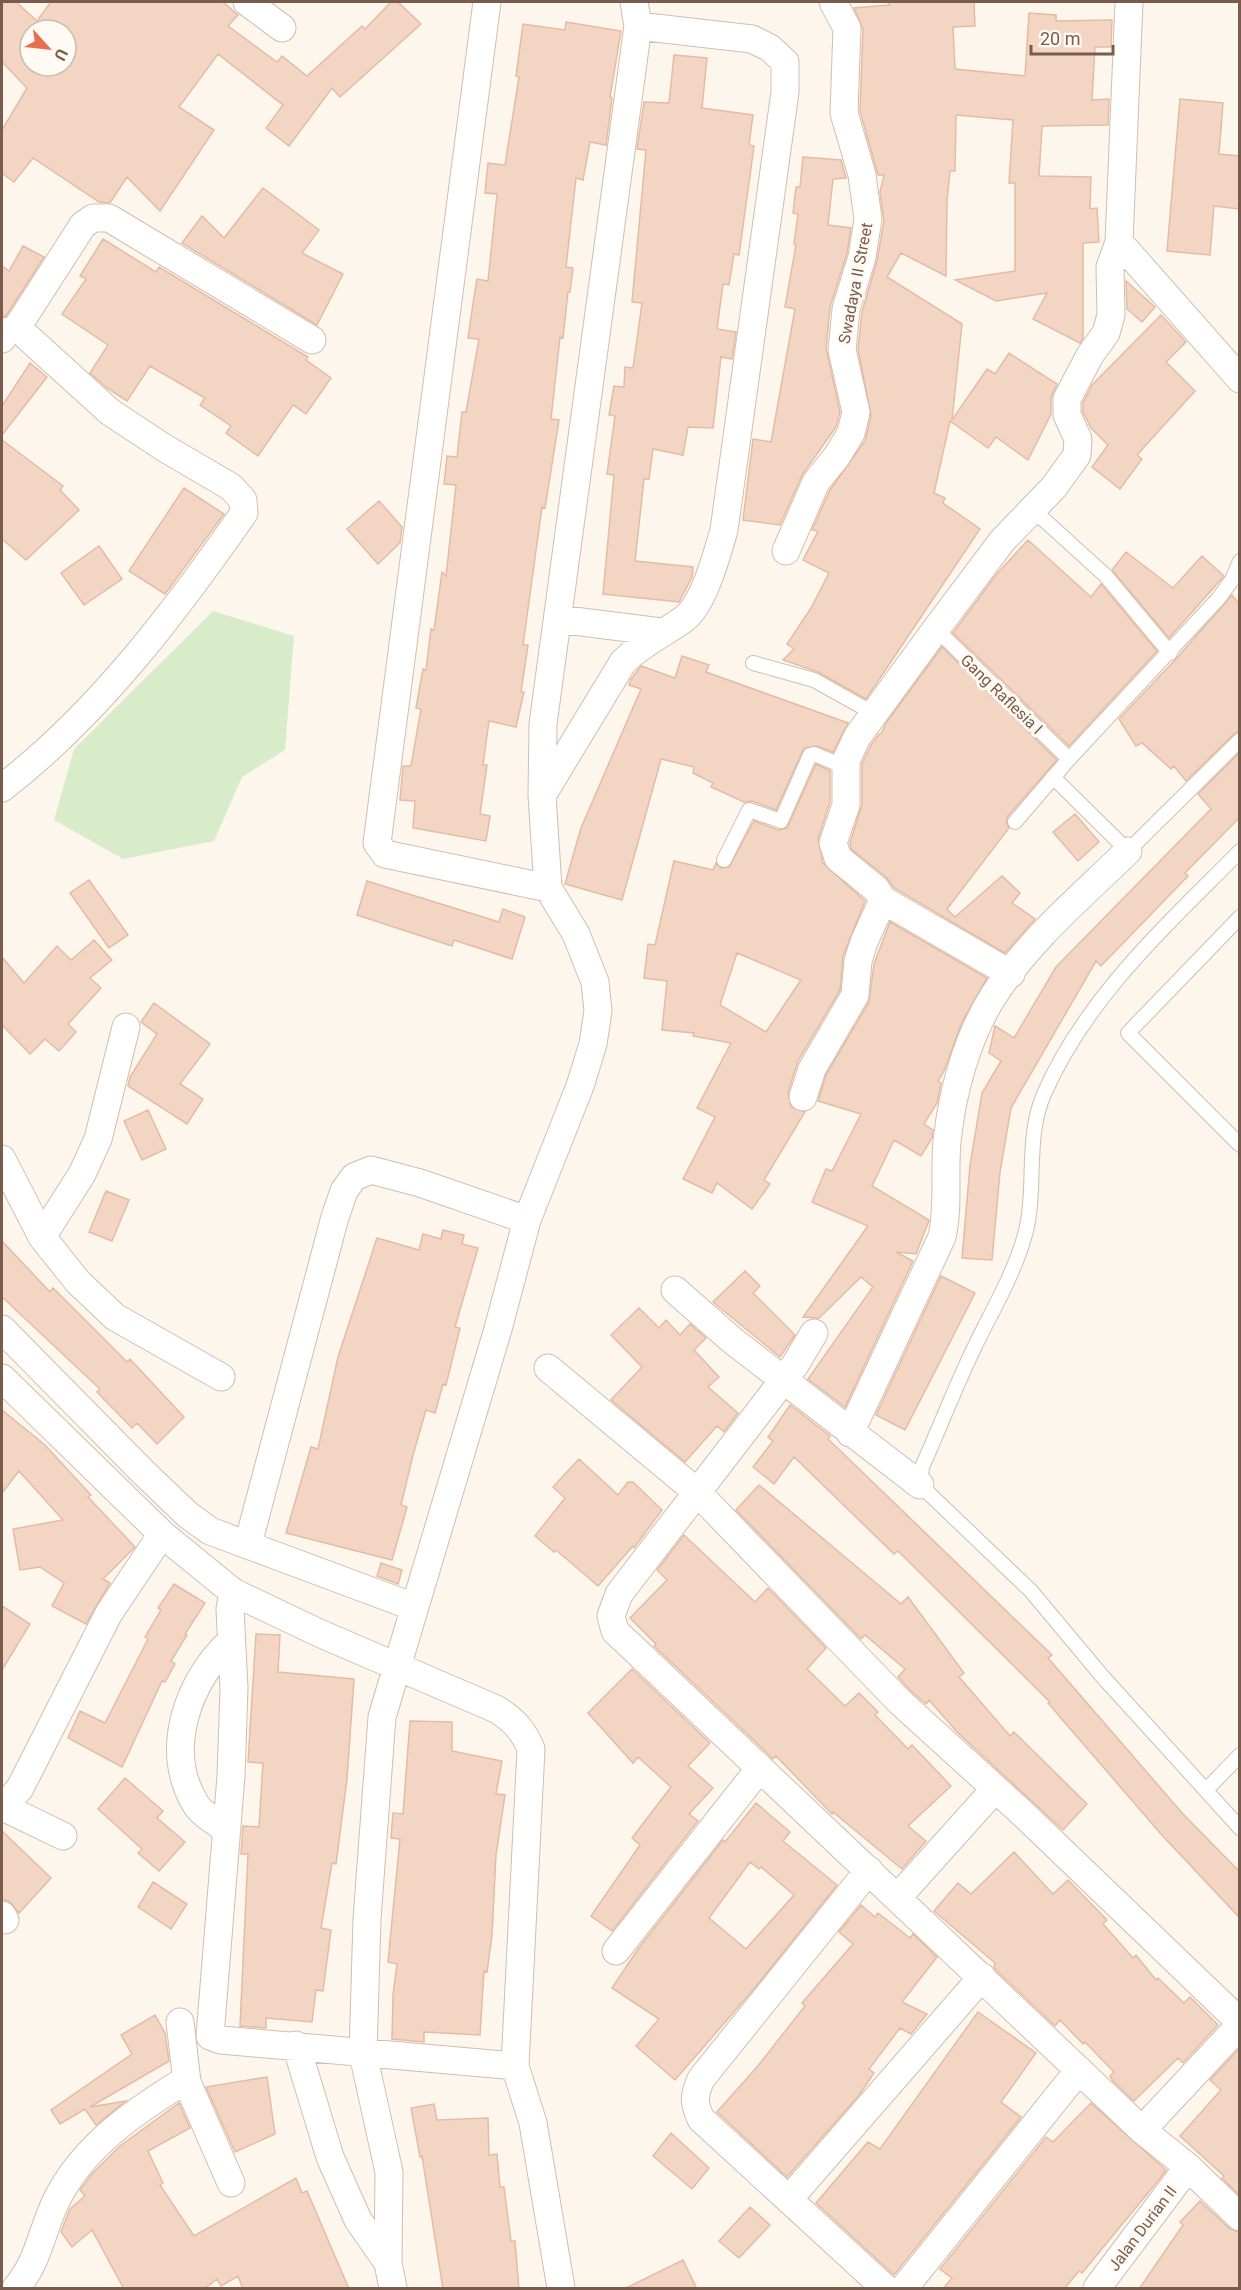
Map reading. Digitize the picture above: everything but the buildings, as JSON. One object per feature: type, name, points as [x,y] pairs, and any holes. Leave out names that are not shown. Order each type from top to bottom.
[{"type":"street","points":[[247,2],[282,28]]},
{"type":"street","points":[[487,2],[377,843],[385,854],[548,888]]},
{"type":"street","name":"Swadaya II Street","points":[[786,550],[816,482],[837,456],[851,433],[856,412],[842,350],[846,309],[862,257],[868,219],[862,175],[844,113],[848,28],[834,2]]},
{"type":"street","points":[[1011,974],[883,900],[876,889],[838,858],[835,850],[836,831],[846,805],[845,768],[857,737],[1002,541],[1031,508],[1054,487],[1077,455],[1078,439],[1067,415],[1067,399],[1090,355],[1106,333],[1111,315],[1110,267],[1119,242],[1129,2]]},
{"type":"street","points":[[390,2276],[389,2172],[363,2054],[367,1919],[382,1717],[395,1665],[498,1329],[527,1220],[580,1086],[593,1044],[598,1011],[595,982],[576,934],[548,888],[542,795],[543,724],[636,14],[752,39],[770,48],[785,63],[785,92],[724,530],[716,559],[697,603],[686,618],[638,647],[623,662],[542,795]]},
{"type":"street","points":[[2,788],[32,765],[112,683],[197,580],[244,513],[243,500],[231,487],[163,447],[110,412],[9,334],[83,225],[93,218],[109,218],[312,339]]},
{"type":"street","points":[[1119,242],[1239,379]]},
{"type":"street","points":[[558,619],[661,632]]},
{"type":"street","points":[[850,1433],[942,1237],[947,1214],[947,1143],[961,1069],[994,995],[1037,941],[1128,851]]},
{"type":"street","points":[[803,1097],[812,1069],[855,995],[861,952],[883,900]]},
{"type":"street","points":[[42,1237],[82,1174],[98,1139],[126,1027]]},
{"type":"street","points":[[2,1160],[42,1237],[78,1282],[115,1317],[221,1377]]},
{"type":"street","points":[[248,1544],[275,1450],[330,1236],[344,1191],[354,1176],[371,1170],[420,1183],[527,1220]]},
{"type":"street","points":[[675,1290],[733,1341],[920,1485]]},
{"type":"street","points":[[2,1329],[188,1515],[210,1530],[414,1607]]},
{"type":"street","points":[[814,1333],[783,1380],[619,1594],[611,1616],[615,1631],[1142,2130],[1188,2167],[1239,2217]]},
{"type":"street","points":[[548,1368],[697,1491],[900,1702],[995,1789],[1239,2023],[1142,2130]]},
{"type":"street","points":[[2,1378],[162,1534],[233,1592],[515,1720],[531,1749],[515,2067],[533,2123],[561,2289]]},
{"type":"street","points":[[63,1836],[2,1808],[20,1788],[109,1613],[162,1534]]},
{"type":"street","points":[[233,1592],[230,1609],[234,1688],[210,2036],[221,2040],[296,2045],[363,2054],[515,2067]]},
{"type":"street","points":[[226,1830],[196,1805],[182,1775],[181,1739],[183,1715],[214,1656],[231,1641]]},
{"type":"street","points":[[616,1951],[760,1768]]},
{"type":"street","points":[[898,1897],[995,1789]]},
{"type":"street","points":[[869,1870],[701,2079],[694,2095],[694,2105],[701,2119],[885,2289]]},
{"type":"street","points":[[789,2199],[982,1977]]},
{"type":"street","points":[[180,2022],[188,2082],[231,2183]]},
{"type":"street","points":[[296,2045],[330,2157],[358,2220],[390,2276]]},
{"type":"street","points":[[904,2289],[1079,2070]]},
{"type":"street","points":[[16,2289],[28,2272],[56,2202],[79,2163],[134,2114],[179,2084],[188,2082]]},
{"type":"street","name":"Jalan Durian II","points":[[1097,2289],[1188,2167]]},
{"type":"lane","points":[[1031,508],[1106,576],[1170,653]]},
{"type":"lane","points":[[1015,822],[1069,759],[1170,653],[1225,590],[1239,561]]},
{"type":"lane","name":"Gang Raflesia I","points":[[936,629],[1069,759]]},
{"type":"lane","points":[[753,663],[814,680],[873,713]]},
{"type":"lane","points":[[1053,777],[1128,851],[1239,740]]},
{"type":"lane","points":[[724,860],[749,810],[781,821],[812,754],[845,768]]},
{"type":"lane","points":[[1239,851],[1125,967],[1072,1040],[1044,1096],[1036,1121],[1025,1236],[1015,1263],[974,1348],[922,1467],[920,1485],[1031,1591],[1102,1676],[1239,1828]]},
{"type":"lane","points":[[1239,917],[1128,1033],[1239,1145]]},
{"type":"lane","points":[[1206,1790],[1239,1755]]},
{"type":"green space","points":[[213,611],[294,636],[285,750],[242,777],[214,841],[123,859],[54,820],[74,749]]}]
